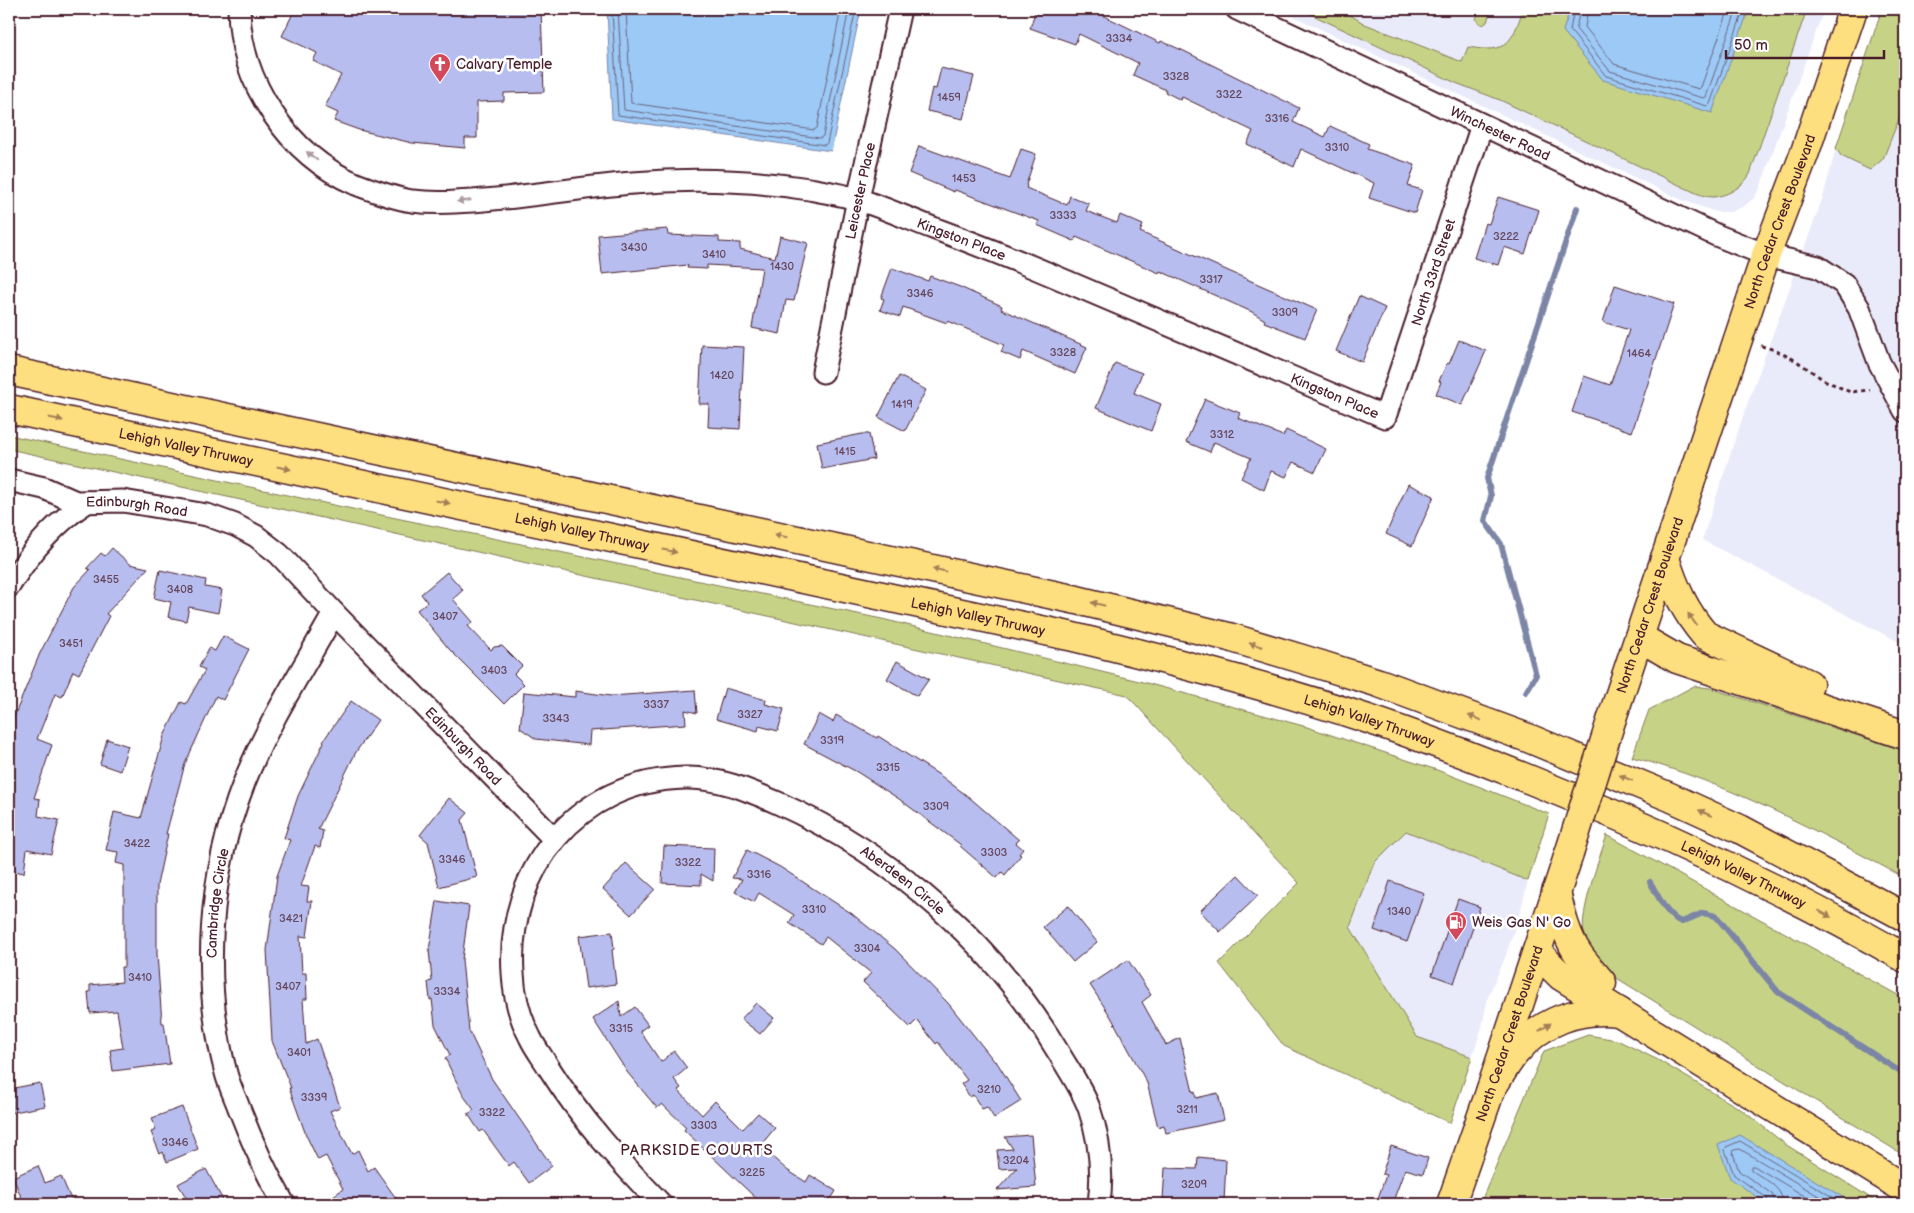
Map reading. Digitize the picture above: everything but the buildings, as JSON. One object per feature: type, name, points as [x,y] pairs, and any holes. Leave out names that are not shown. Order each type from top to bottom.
[{"type":"main road","name":"North Cedar Crest Boulevard","points":[[1451,1204],[1537,952],[1612,718],[1766,255],[1805,152],[1854,9]]},
{"type":"main road","points":[[9,371],[1077,600],[1229,637],[1379,683],[1463,714],[1600,767],[1740,829],[1887,886],[1905,897]]},
{"type":"main road","name":"Lehigh Valley Thruway","points":[[9,409],[1069,636],[1219,673],[1368,719],[1586,802],[1724,863],[1802,902],[1905,958]]},
{"type":"main road","points":[[1665,558],[1686,610],[1705,635],[1809,684]]},
{"type":"main road","points":[[1639,637],[1682,642],[1905,716]]},
{"type":"main road","points":[[1639,637],[1677,659],[1905,735]]},
{"type":"main road","points":[[1740,829],[1905,917]]},
{"type":"main road","points":[[1556,892],[1562,917],[1573,944],[1580,956],[1602,983]]},
{"type":"main road","points":[[1537,952],[1569,962],[1905,1170]]},
{"type":"main road","points":[[1537,952],[1561,976],[1905,1189]]},
{"type":"main road","points":[[1491,1089],[1514,1054],[1525,1042],[1550,1023],[1563,1017],[1591,1010],[1620,1012]]},
{"type":"street","name":"Kingston Place","points":[[239,9],[239,21],[245,54],[256,85],[283,129],[327,168],[351,182],[377,192],[411,201],[445,203],[512,198],[633,183],[708,180],[808,189],[858,199],[1015,259],[1385,417]]},
{"type":"street","name":"Leicester Place","points":[[823,372],[858,199],[900,9]]},
{"type":"street","name":"Winchester Road","points":[[1237,9],[1716,235],[1766,255],[1818,268],[1844,284],[1859,308],[1871,344],[1905,411]]},
{"type":"street","name":"North 33rd Street","points":[[1385,417],[1482,126]]},
{"type":"street","name":"Edinburgh Road","points":[[9,480],[44,488],[76,502],[123,500],[208,515],[235,525],[256,536],[279,554],[554,839]]},
{"type":"street","points":[[9,586],[41,542],[65,518],[87,502]]},
{"type":"street","name":"Cambridge Circle","points":[[284,1204],[253,1144],[226,1074],[217,1028],[213,988],[213,928],[218,879],[229,831],[244,784],[264,738],[334,613]]},
{"type":"street","name":"Aberdeen Circle","points":[[554,839],[575,818],[600,801],[627,788],[656,780],[687,778],[716,781],[746,789],[798,812],[838,834],[875,858],[912,885],[946,914],[978,946],[1007,979],[1047,1032],[1081,1089],[1098,1138],[1101,1163],[1099,1204]]},
{"type":"street","points":[[554,839],[532,872],[522,896],[515,922],[512,954],[514,987],[520,1013],[529,1037],[566,1094],[622,1164],[661,1204]]},
{"type":"path","points":[[1738,341],[1772,349],[1796,360],[1824,380],[1850,392],[1872,390],[1889,382]]},
{"type":"shaded area","points":[[1278,9],[1824,9],[1760,188],[1754,198],[1744,206],[1731,212],[1716,212],[1682,200]]},
{"type":"shaded area","points":[[1882,9],[1905,9],[1905,645],[1702,540],[1743,416],[1823,197],[1836,148]]},
{"type":"shaded area","points":[[1406,831],[1528,881],[1505,958],[1488,997],[1482,1027],[1472,1057],[1417,1037],[1350,927],[1374,863]]},
{"type":"green space","points":[[1300,9],[1340,9],[1365,24],[1462,62],[1468,47],[1491,49],[1506,43],[1515,30],[1523,9],[1807,9],[1750,174],[1734,190],[1724,195],[1713,197],[1696,193],[1500,100],[1456,83]]},
{"type":"green space","points":[[1480,9],[1491,9],[1487,22],[1483,25],[1476,19]]},
{"type":"green space","points":[[1882,9],[1905,9],[1905,104],[1883,159],[1870,170],[1841,156],[1836,148]]},
{"type":"green space","points":[[9,435],[338,506],[882,619],[1139,681],[1307,727],[1437,770],[1549,814],[1528,881],[1406,831],[1374,863],[1350,927],[1417,1037],[1472,1057],[1450,1123],[1284,1046],[1219,963],[1299,883],[1127,695],[9,449]]},
{"type":"green space","points":[[1694,686],[1710,688],[1905,751],[1905,878],[1806,826],[1738,794],[1703,780],[1632,757],[1649,710]]},
{"type":"green space","points":[[1607,835],[1905,999],[1905,1156],[1615,977],[1589,946],[1583,924],[1587,899]]},
{"type":"green space","points":[[1588,1035],[1617,1040],[1658,1060],[1742,1110],[1785,1144],[1880,1204],[1480,1204],[1544,1051]]},
{"type":"water","points":[[607,9],[861,9],[831,151],[612,119]]},
{"type":"water","points":[[1570,9],[1749,9],[1712,113],[1603,80],[1563,31]]},
{"type":"water","points":[[1740,1135],[1854,1204],[1767,1204],[1730,1178],[1718,1145]]},
{"type":"waterway","points":[[1526,692],[1536,675],[1501,544],[1485,521],[1491,496],[1487,478],[1577,208]]},
{"type":"waterway","points":[[1650,882],[1667,911],[1677,920],[1682,922],[1703,913],[1716,916],[1778,992],[1905,1075]]},
{"type":"place","name":"Calvary Temple","points":[[440,83]]},
{"type":"place","name":"Weis Gas N' Go","points":[[1456,941]]},
{"type":"district","name":"PARKSIDE COURTS","points":[[697,1150]]}]
